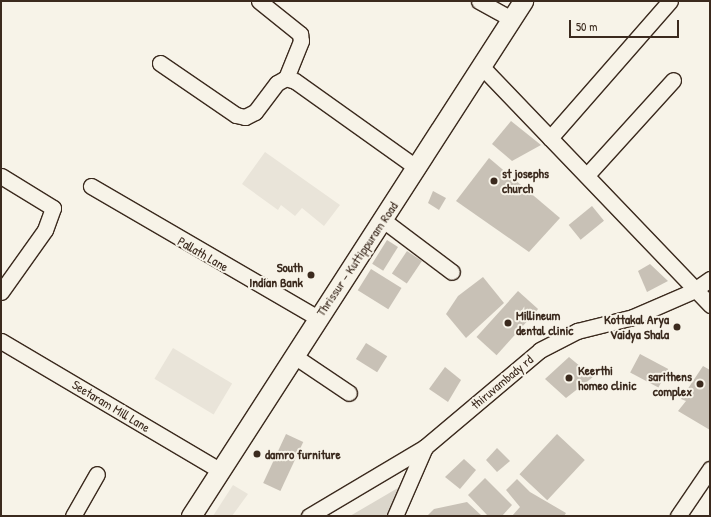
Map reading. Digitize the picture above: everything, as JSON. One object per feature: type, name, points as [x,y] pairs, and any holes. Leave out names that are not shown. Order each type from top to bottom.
[{"type":"main road","name":"Thrissur – Kuttippuram Road","points":[[191,516],[318,318],[417,168],[523,1]]},
{"type":"street","points":[[160,63],[236,116],[245,118],[255,112],[277,83],[286,78],[301,41],[300,34],[259,1]]},
{"type":"street","points":[[479,1],[512,19]]},
{"type":"street","points":[[550,138],[670,1]]},
{"type":"street","points":[[482,67],[587,175],[693,291],[710,305]]},
{"type":"street","points":[[286,78],[417,168]]},
{"type":"street","points":[[587,175],[673,80]]},
{"type":"street","points":[[1,176],[53,208],[45,230],[1,292]]},
{"type":"street","name":"Pallath Lane","points":[[91,186],[318,318]]},
{"type":"street","points":[[383,220],[452,272]]},
{"type":"street","name":"thiruvambady rd","points":[[309,516],[425,447],[540,350],[578,330],[633,317],[693,291],[710,279]]},
{"type":"street","name":"Seetaram Mill Lane","points":[[1,341],[221,471]]},
{"type":"street","points":[[294,356],[349,393]]},
{"type":"street","points":[[395,516],[425,447]]},
{"type":"street","points":[[684,514],[710,469]]},
{"type":"street","points":[[73,516],[97,474]]},
{"type":"shaded area","points":[[265,152],[340,205],[324,226],[302,208],[295,216],[281,205],[278,210],[242,184]]},
{"type":"shaded area","points":[[173,348],[232,384],[214,414],[154,379]]},
{"type":"shaded area","points":[[233,485],[248,494],[232,516],[213,516]]},
{"type":"shaded area","points":[[403,485],[396,516],[350,516]]},
{"type":"building","points":[[511,121],[541,145],[512,161],[492,144]]},
{"type":"building","points":[[489,158],[560,218],[529,252],[456,201]]},
{"type":"building","points":[[433,191],[446,198],[439,210],[428,203]]},
{"type":"building","points":[[592,206],[604,221],[581,240],[569,225]]},
{"type":"building","points":[[387,240],[398,247],[383,271],[372,264]]},
{"type":"building","points":[[407,251],[422,261],[407,283],[392,273]]},
{"type":"building","points":[[650,264],[668,281],[647,292],[638,271]]},
{"type":"building","points":[[371,269],[402,288],[388,309],[358,290]]},
{"type":"building","points":[[483,277],[504,303],[466,338],[446,314],[458,296]]},
{"type":"building","name":"Millineum dental clinic","points":[[518,291],[538,309],[497,355],[477,337]]},
{"type":"building","points":[[366,343],[387,356],[377,372],[356,359]]},
{"type":"building","points":[[640,354],[668,369],[658,388],[630,373]]},
{"type":"building","name":"Keerthi homeo clinic","points":[[569,357],[593,377],[566,398],[545,379]]},
{"type":"building","name":"sarithens complex","points":[[703,366],[710,370],[710,430],[678,411],[686,401],[681,399]]},
{"type":"building","points":[[445,367],[461,380],[448,402],[429,389]]},
{"type":"building","points":[[286,434],[303,442],[280,491],[263,483]]},
{"type":"building","points":[[557,434],[585,460],[547,500],[519,474]]},
{"type":"building","points":[[497,448],[510,461],[497,472],[486,460]]},
{"type":"building","points":[[464,459],[476,470],[460,489],[445,477]]},
{"type":"building","points":[[485,478],[512,505],[502,516],[488,516],[468,495]]},
{"type":"building","points":[[517,479],[530,492],[566,513],[564,516],[512,516],[520,507],[506,490]]},
{"type":"building","points":[[467,502],[482,516],[427,516],[434,509]]},
{"type":"place","name":"st josephs church","points":[[494,181]]},
{"type":"place","name":"South Indian Bank","points":[[311,275]]},
{"type":"place","name":"Millineum dental clinic","points":[[508,323]]},
{"type":"place","name":"Kottakal Arya Vaidya Shala","points":[[677,327]]},
{"type":"place","name":"Keerthi homeo clinic","points":[[569,378]]},
{"type":"place","name":"sarithens complex","points":[[700,384]]},
{"type":"place","name":"damro furniture","points":[[257,454]]}]
